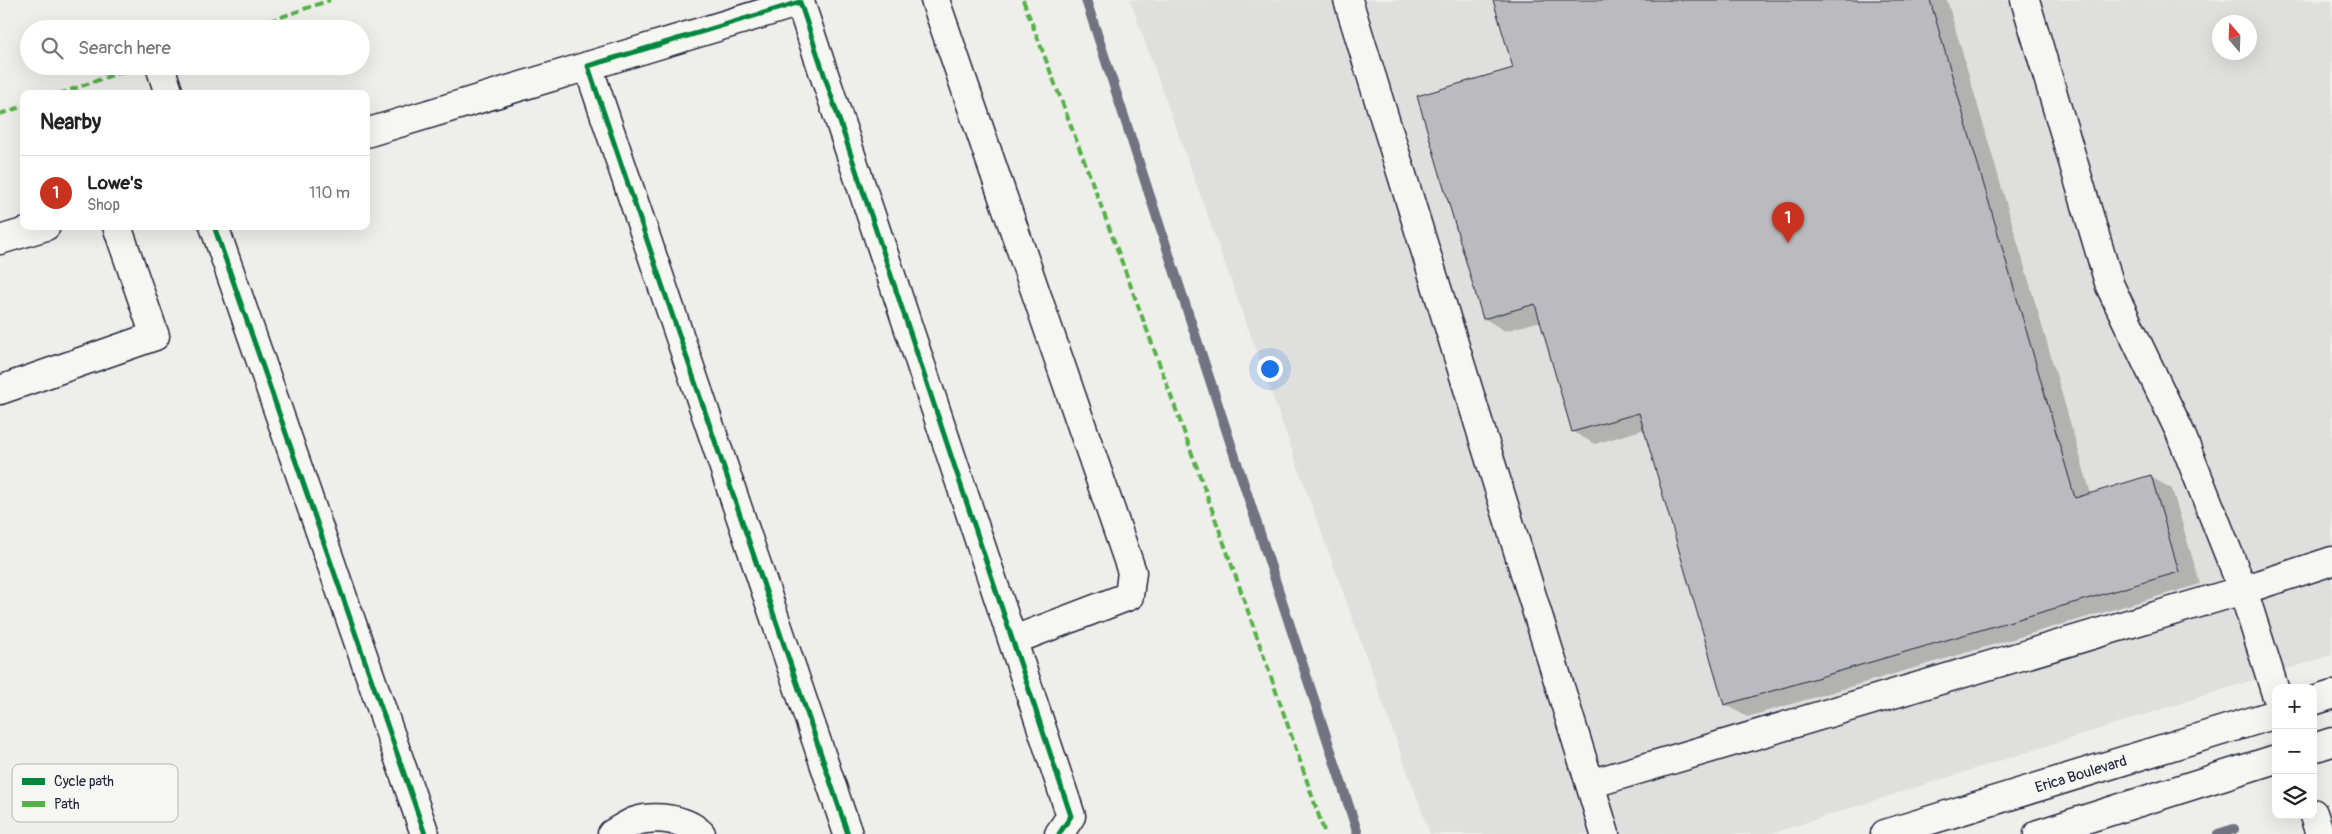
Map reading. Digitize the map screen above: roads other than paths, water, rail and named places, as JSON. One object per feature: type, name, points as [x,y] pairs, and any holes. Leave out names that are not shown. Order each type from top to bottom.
[{"type":"street","points":[[935,0],[1132,572],[1129,596],[1014,640]]},
{"type":"street","points":[[1348,0],[1605,834]]},
{"type":"street","points":[[2025,0],[2110,286],[2180,432],[2243,590],[2273,684]]},
{"type":"street","points":[[370,132],[804,1],[1070,816],[1059,834]]},
{"type":"street","points":[[588,66],[848,834]]},
{"type":"street","points":[[163,75],[168,90]]},
{"type":"street","points":[[0,240],[33,230]]},
{"type":"street","points":[[0,390],[155,336],[118,230]]},
{"type":"street","points":[[215,230],[425,834]]},
{"type":"street","points":[[1590,784],[2243,590],[2332,561]]},
{"type":"street","points":[[2317,700],[2332,695]]},
{"type":"street","name":"Erica Boulevard","points":[[1886,834],[2272,715]]},
{"type":"street","points":[[2317,747],[2332,742]]},
{"type":"street","points":[[2038,834],[2272,760]]},
{"type":"street","points":[[612,834],[632,822],[655,818],[678,821],[701,834]]},
{"type":"street","points":[[2315,819],[2320,834]]},
{"type":"waterway","points":[[1086,0],[1358,834]]},
{"type":"waterway","points":[[2218,834],[2234,829]]},
{"type":"place","name":"Lowe's","points":[[1788,243]]}]
